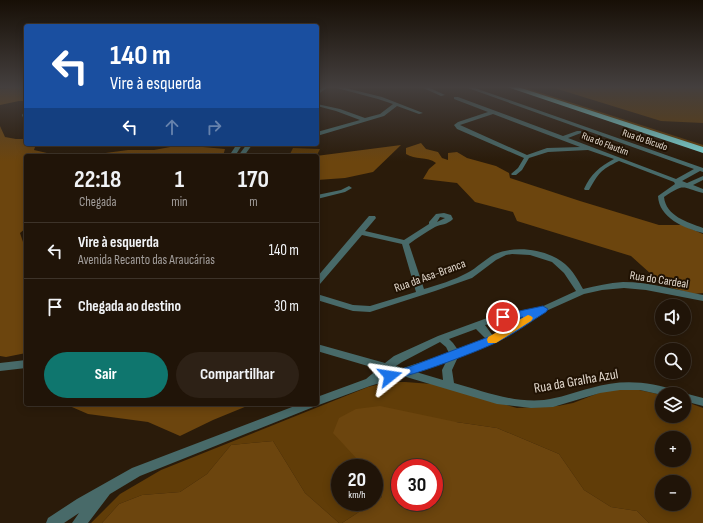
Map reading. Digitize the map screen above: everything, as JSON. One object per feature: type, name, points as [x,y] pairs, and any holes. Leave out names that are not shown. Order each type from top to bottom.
[{"type":"highway","points":[[581,111],[642,130]]},
{"type":"highway","points":[[585,111],[703,150]]},
{"type":"highway","points":[[601,111],[703,144]]},
{"type":"highway","points":[[602,111],[606,113]]},
{"type":"street","points":[[342,111],[364,120]]},
{"type":"street","points":[[319,133],[382,115],[387,111]]},
{"type":"street","points":[[417,111],[421,113]]},
{"type":"street","name":"Rua do Bicudo","points":[[537,111],[701,170]]},
{"type":"street","points":[[493,112],[460,123],[457,126],[527,157]]},
{"type":"street","name":"Rua do Flautim","points":[[493,112],[619,159],[677,183]]},
{"type":"street","points":[[564,138],[579,132]]},
{"type":"street","points":[[514,174],[520,169],[527,157],[547,150],[589,148]]},
{"type":"street","points":[[587,189],[592,175],[599,169],[619,159]]},
{"type":"street","points":[[701,170],[677,183],[661,196],[661,202],[663,208],[672,216],[703,231]]},
{"type":"street","points":[[688,185],[703,178]]},
{"type":"street","points":[[677,183],[688,185],[703,191]]},
{"type":"street","points":[[319,197],[343,191],[349,188]]},
{"type":"street","points":[[319,280],[372,218]]},
{"type":"street","points":[[360,232],[405,243],[433,225]]},
{"type":"street","points":[[405,243],[421,293]]},
{"type":"street","name":"Rua da Asa-Branca","points":[[319,298],[353,308],[370,309],[421,293],[470,275],[497,256],[523,252],[549,258],[560,265],[569,273],[581,292]]},
{"type":"street","name":"Rua do Cardeal","points":[[543,309],[581,292],[602,287],[624,285],[646,287],[703,298]]},
{"type":"street","points":[[367,383],[398,359],[441,338],[490,320],[543,309]]},
{"type":"street","points":[[319,401],[491,340],[543,309]]},
{"type":"street","points":[[478,325],[485,331],[491,340]]},
{"type":"street","points":[[441,338],[450,345],[455,354]]},
{"type":"street","name":"Rua da Gralha Azul","points":[[319,348],[401,373],[497,400],[522,404],[543,404],[602,388],[622,386],[655,389]]},
{"type":"street","points":[[449,386],[447,370],[455,354]]},
{"type":"street","points":[[0,367],[24,364]]},
{"type":"street","points":[[691,399],[703,402]]},
{"type":"street","points":[[54,523],[82,503],[136,472],[307,406]]},
{"type":"street","points":[[79,523],[107,489]]},
{"type":"shaded area","points":[[590,111],[599,111],[703,145],[703,148]]},
{"type":"shaded area","points":[[630,111],[703,111],[703,123],[661,121]]},
{"type":"shaded area","points":[[0,126],[5,137],[24,139],[24,146],[35,146],[34,150],[51,154],[24,154],[24,230],[20,233],[24,245],[24,353],[6,357],[0,356]]},
{"type":"shaded area","points":[[421,143],[426,149],[438,152],[442,158],[448,160],[448,153],[457,152],[467,158],[496,166],[509,173],[510,178],[659,225],[682,225],[703,234],[703,293],[694,294],[672,288],[651,274],[631,256],[517,221],[513,212],[475,202],[457,183],[423,179],[429,169],[436,163],[429,159],[413,157],[406,154],[406,148]]},
{"type":"shaded area","points":[[401,145],[373,172],[345,178],[319,180],[319,156]]},
{"type":"shaded area","points":[[176,146],[225,149],[224,154],[98,154],[128,150],[154,150]]},
{"type":"shaded area","points":[[293,148],[320,149],[318,154],[290,154]]},
{"type":"shaded area","points":[[388,382],[432,384],[517,408],[558,406],[573,403],[604,391],[630,388],[655,393],[655,423],[691,423],[691,404],[703,408],[703,523],[649,523],[637,511],[611,507],[584,490],[559,454],[497,428],[456,422],[361,459],[331,459],[331,511],[360,511],[342,523],[339,523],[305,493],[273,441],[231,445],[207,474],[180,492],[142,495],[119,504],[102,523],[91,523],[120,494],[161,470],[368,387]]},
{"type":"shaded area","points":[[70,406],[247,406],[180,436],[148,422],[88,414]]},
{"type":"shaded area","points":[[380,406],[456,422],[497,428],[559,454],[584,490],[611,507],[637,511],[649,523],[342,523],[360,511],[383,511],[383,459],[357,459],[333,433],[339,418],[356,409]]},
{"type":"shaded area","points":[[273,441],[305,493],[339,523],[102,523],[119,504],[142,495],[180,492],[207,474],[231,445]]},
{"type":"slow traffic","points":[[492,340],[528,318]]},
{"type":"route","points":[[390,376],[474,348],[495,339],[543,309],[503,317]]}]
